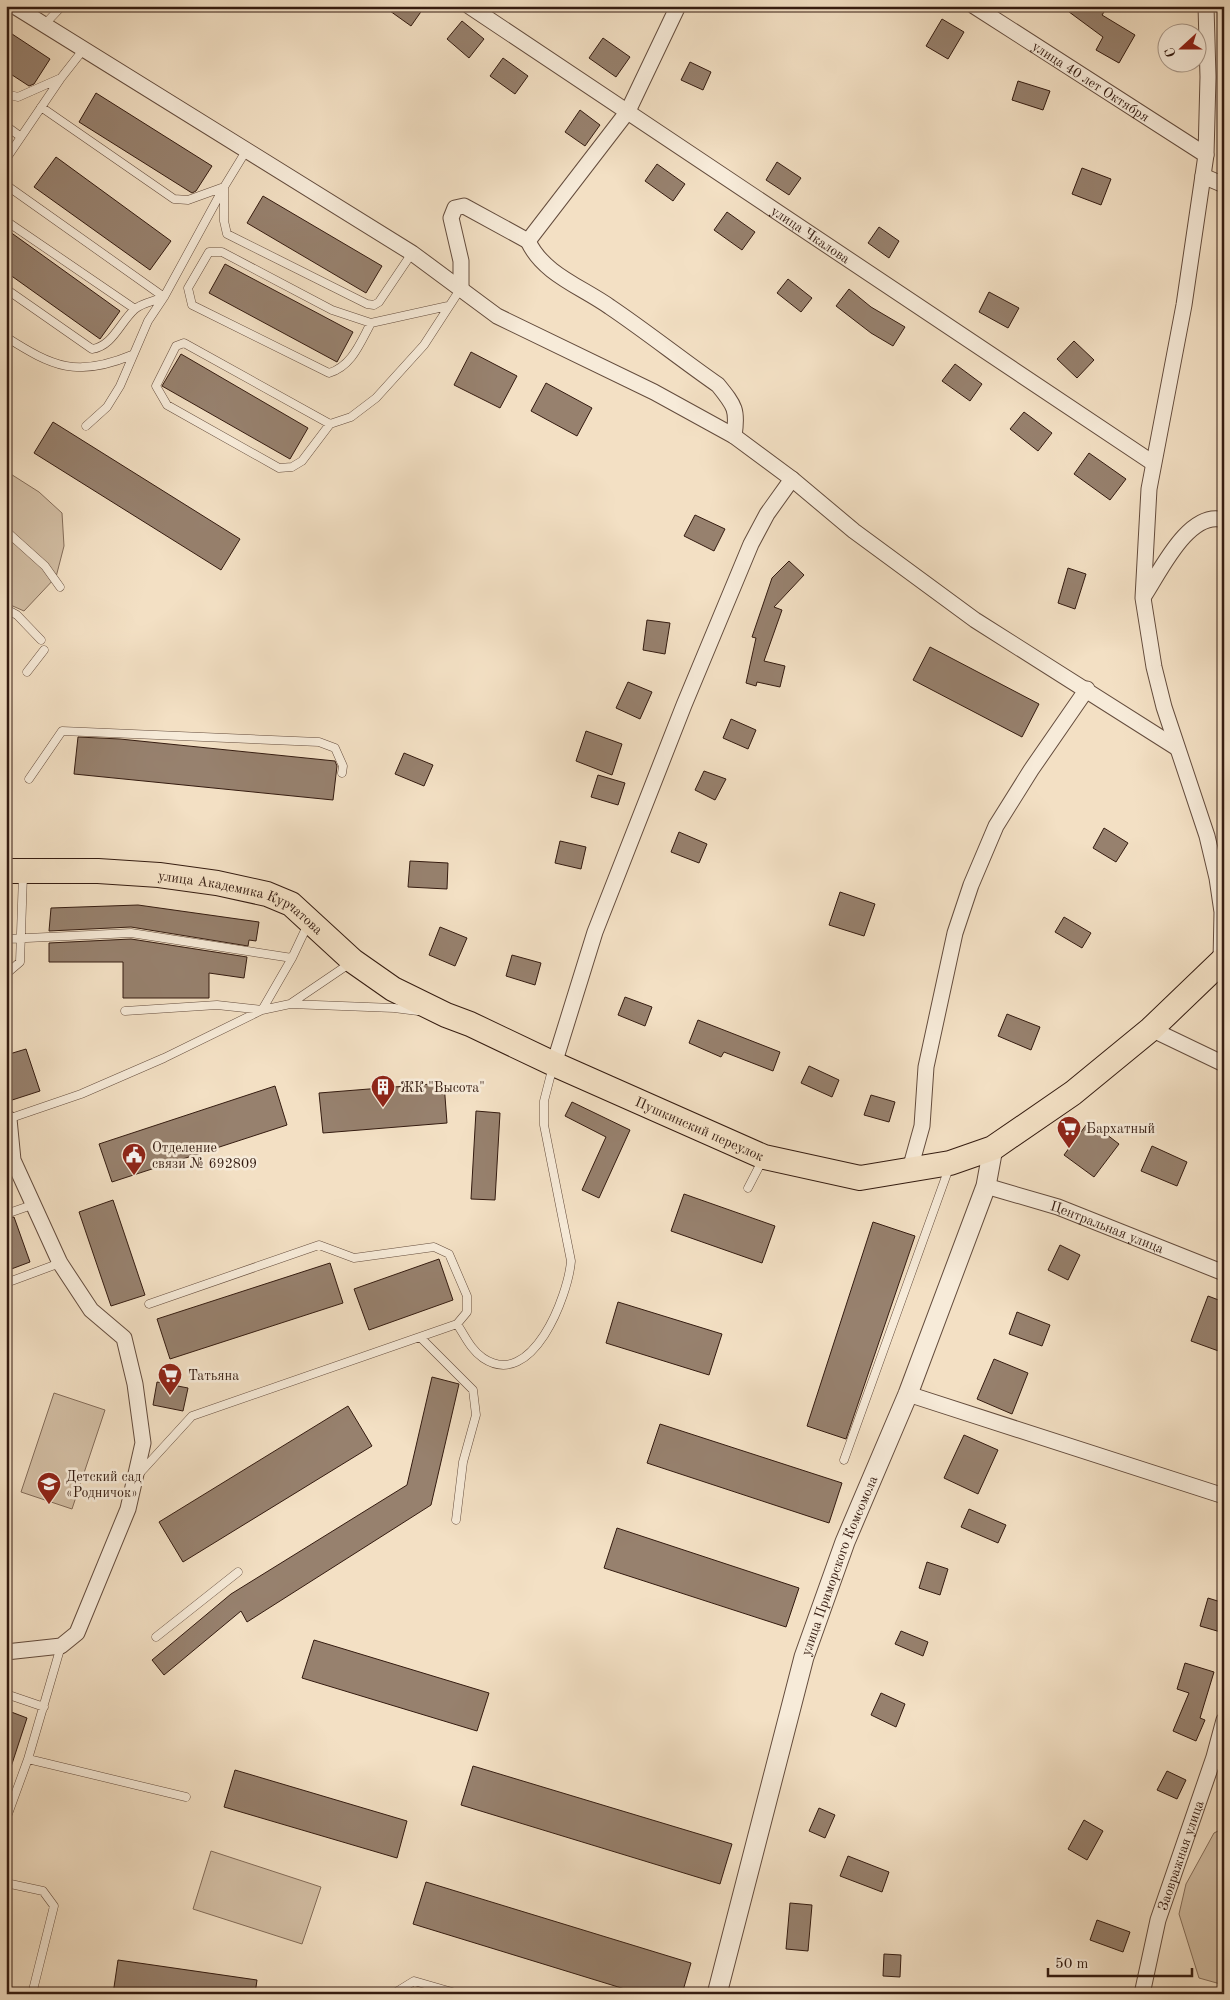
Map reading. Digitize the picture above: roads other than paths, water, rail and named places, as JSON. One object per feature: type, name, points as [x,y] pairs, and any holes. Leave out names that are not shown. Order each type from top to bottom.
[{"type":"main road","name":"улица Академика Курчатова","points":[[15,870],[98,871],[217,883],[268,894],[290,904],[310,920],[353,961],[393,989],[446,1016]]},
{"type":"main road","name":"Пушкинский переулок","points":[[446,1016],[470,1024],[554,1064],[764,1157],[860,1178],[958,1161],[993,1148],[1073,1093],[1151,1029],[1222,960]]},
{"type":"street","points":[[14,6],[82,50],[412,253],[462,288],[497,316],[654,392],[734,436],[792,479],[854,531],[975,620],[1087,689],[1177,748]]},
{"type":"street","name":"улица Чкалова","points":[[469,6],[1154,463]]},
{"type":"street","points":[[528,241],[628,111],[678,6]]},
{"type":"street","name":"улица 40 лет Октября","points":[[974,6],[1206,155]]},
{"type":"street","points":[[1206,6],[1208,78],[1206,155],[1184,305],[1149,489],[1143,598],[1154,667],[1164,707],[1207,836],[1217,878],[1222,912],[1222,960]]},
{"type":"street","points":[[1203,176],[1224,185]]},
{"type":"street","points":[[462,288],[461,261],[451,218],[456,208],[464,206],[528,241],[540,260],[558,274],[610,307],[718,385],[731,401],[737,416],[734,436]]},
{"type":"street","points":[[554,1064],[595,932],[688,696],[750,544],[767,514],[792,479]]},
{"type":"street","points":[[1143,598],[1186,532],[1198,522],[1208,519],[1224,520]]},
{"type":"street","points":[[910,1169],[922,1126],[926,1067],[955,933],[971,885],[996,826],[1031,770],[1087,689]]},
{"type":"street","points":[[1151,1029],[1224,1064]]},
{"type":"street","points":[[6,1652],[61,1646],[77,1633],[128,1509],[144,1443],[124,1338],[91,1310],[60,1263],[13,1160],[8,1119]]},
{"type":"street","name":"улица Приморского Комсомола","points":[[717,1994],[804,1656],[845,1542],[908,1394],[986,1186],[993,1148]]},
{"type":"street","name":"Центральная улица","points":[[986,1186],[1058,1207],[1224,1273]]},
{"type":"street","points":[[908,1394],[1224,1496]]},
{"type":"street","name":"Заовражная улица","points":[[1142,1994],[1158,1920],[1214,1757],[1224,1720]]},
{"type":"lane","points":[[44,25],[62,6]]},
{"type":"lane","points":[[6,159],[82,50]]},
{"type":"lane","points":[[6,94],[18,97],[61,78]]},
{"type":"lane","points":[[41,107],[174,199],[188,200],[224,187]]},
{"type":"lane","points":[[6,126],[21,137]]},
{"type":"lane","points":[[86,426],[107,407],[120,386],[148,321],[164,297],[224,187],[246,151]]},
{"type":"lane","points":[[6,185],[164,297]]},
{"type":"lane","points":[[224,187],[224,221],[227,234],[367,304],[374,305],[379,302],[412,253]]},
{"type":"lane","points":[[10,222],[135,309]]},
{"type":"lane","points":[[371,323],[355,354],[340,369],[329,372],[192,305],[188,288],[209,252],[222,252],[332,310],[371,323],[448,306]]},
{"type":"lane","points":[[330,424],[184,343],[176,346],[156,386],[167,405],[279,468],[292,467],[302,461],[330,424],[351,417],[376,398],[424,345],[448,306],[462,288]]},
{"type":"lane","points":[[6,289],[92,349],[100,348],[109,341],[135,309],[164,297]]},
{"type":"lane","points":[[6,337],[36,356],[59,366],[88,368],[112,364],[132,355]]},
{"type":"lane","points":[[6,531],[44,566],[60,587]]},
{"type":"lane","points":[[6,609],[16,615],[41,640]]},
{"type":"lane","points":[[27,672],[44,650]]},
{"type":"lane","points":[[29,779],[62,731],[319,742],[335,748],[343,766],[342,773]]},
{"type":"lane","points":[[6,974],[20,962],[21,891],[15,870]]},
{"type":"lane","points":[[262,1010],[292,958],[310,920]]},
{"type":"lane","points":[[6,939],[131,933],[292,958]]},
{"type":"lane","points":[[290,1004],[353,961]]},
{"type":"lane","points":[[8,1119],[81,1094],[148,1065],[262,1010],[290,1004],[394,1008],[446,1016]]},
{"type":"lane","points":[[125,1011],[217,1005],[262,1010]]},
{"type":"lane","points":[[457,1324],[475,1352],[485,1359],[505,1364],[521,1361],[538,1345],[559,1308],[567,1287],[571,1261],[544,1125],[544,1101],[554,1064]]},
{"type":"lane","points":[[748,1188],[764,1157]]},
{"type":"lane","points":[[844,1460],[958,1161]]},
{"type":"lane","points":[[6,1214],[32,1205]]},
{"type":"lane","points":[[137,1476],[192,1416],[457,1324],[467,1312],[467,1296],[449,1254],[434,1247],[354,1258],[319,1245],[149,1304]]},
{"type":"lane","points":[[6,1283],[60,1263]]},
{"type":"lane","points":[[421,1338],[474,1390],[476,1414],[463,1462],[456,1520]]},
{"type":"lane","points":[[156,1637],[238,1572]]},
{"type":"lane","points":[[8,1814],[28,1759],[61,1646]]},
{"type":"lane","points":[[6,1694],[44,1707]]},
{"type":"lane","points":[[28,1759],[186,1797]]},
{"type":"lane","points":[[6,1883],[43,1891],[54,1906],[32,1994]]},
{"type":"lane","points":[[393,1994],[414,1981],[459,1994]]},
{"type":"place","name":"ЖК \"Высота\"","points":[[383,1108]]},
{"type":"place","name":"Бархатный","points":[[1069,1149]]},
{"type":"place","name":"Отделение связи № 692809","points":[[134,1176]]},
{"type":"place","name":"Татьяна","points":[[170,1396]]},
{"type":"place","name":"Детский сад «Родничок»","points":[[49,1505]]}]
